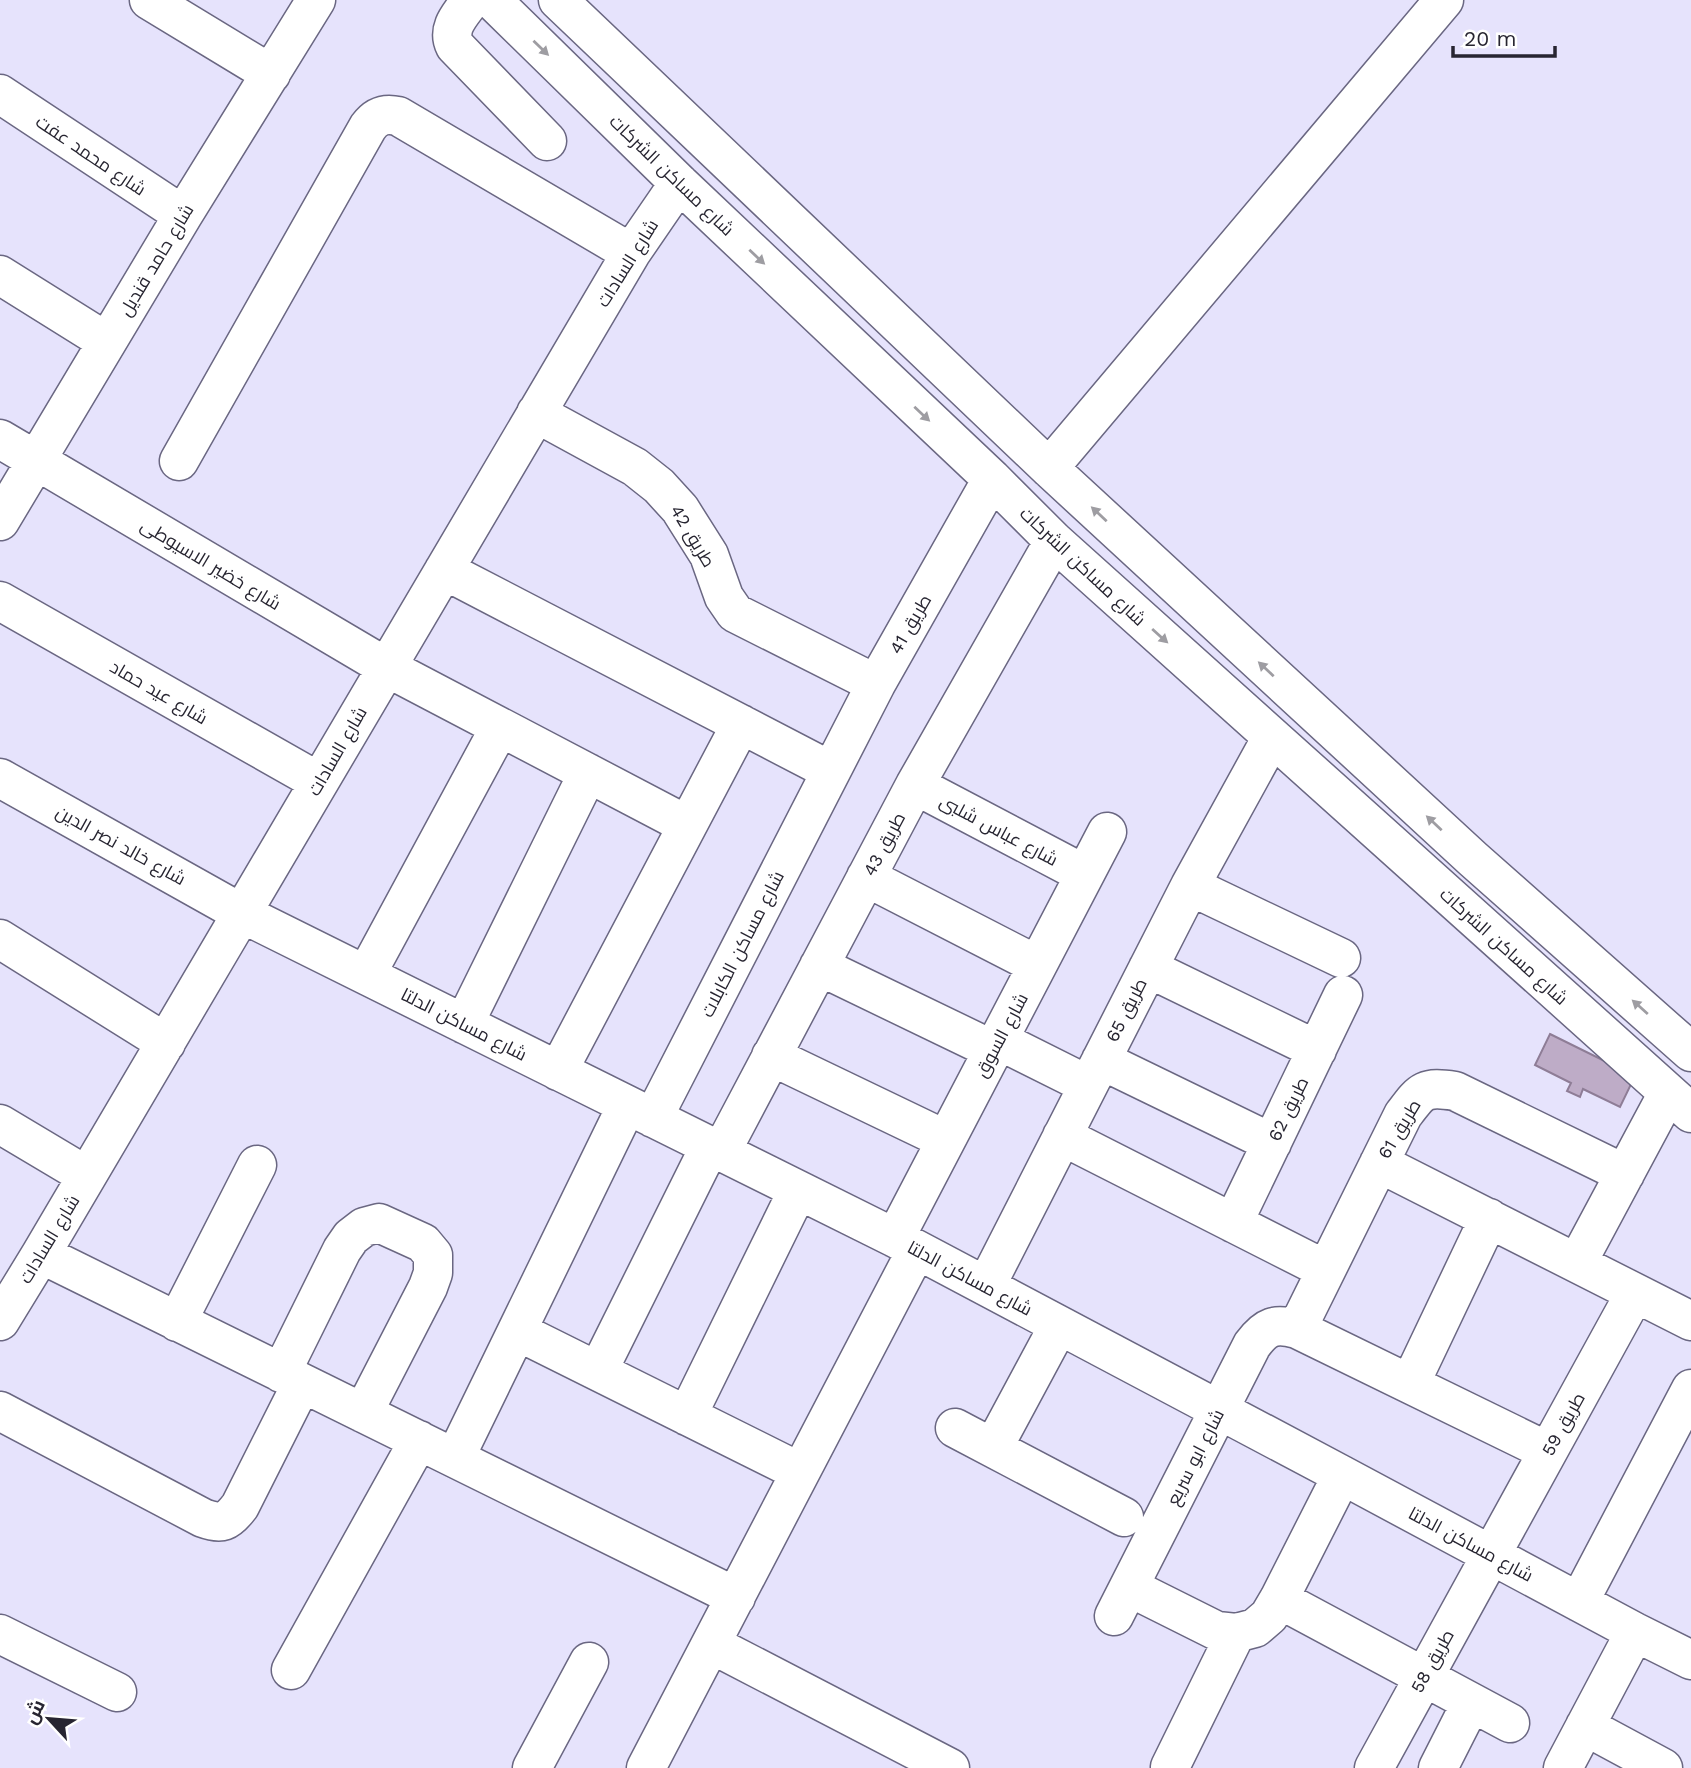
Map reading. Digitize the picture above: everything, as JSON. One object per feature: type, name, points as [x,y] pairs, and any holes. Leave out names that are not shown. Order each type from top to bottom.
[{"type":"street","points":[[149,0],[271,74]]},
{"type":"street","name":"شارع حامد قنديل","points":[[0,521],[183,215],[316,0]]},
{"type":"street","points":[[471,0],[452,27],[451,35],[455,46],[547,141]]},
{"type":"street","name":"شارع مساكن الشركات","points":[[492,0],[678,183],[1054,541],[1679,1103]]},
{"type":"street","points":[[558,0],[1049,468],[1473,859],[1691,1052]]},
{"type":"street","points":[[1049,468],[1444,0]]},
{"type":"street","name":"شارع محمد عفت","points":[[0,94],[183,215]]},
{"type":"street","points":[[179,461],[368,127],[373,120],[381,116],[398,116],[631,253]]},
{"type":"street","name":"شارع السادات","points":[[2,1312],[41,1254],[631,253],[678,183]]},
{"type":"street","points":[[0,275],[107,342]]},
{"type":"street","name":"طريق 42","points":[[536,413],[635,467],[659,486],[680,509],[709,555],[724,597],[735,613],[876,684]]},
{"type":"street","name":"شارع خضير الاسيوطى","points":[[0,439],[386,667],[687,825]]},
{"type":"street","name":"طريق 41","points":[[831,771],[876,684],[992,480]]},
{"type":"street","name":"طريق 43","points":[[598,1371],[716,1149],[771,1056],[915,785],[1054,541]]},
{"type":"street","points":[[444,570],[831,771]]},
{"type":"street","name":"شارع عيد حماد","points":[[0,601],[319,782]]},
{"type":"street","points":[[558,1071],[741,724]]},
{"type":"street","points":[[366,975],[500,727]]},
{"type":"street","name":"طريق 65","points":[[986,1286],[1190,886],[1272,737]]},
{"type":"street","name":"شارع مساكن الكابلات","points":[[455,1458],[517,1331],[831,771]]},
{"type":"street","points":[[464,1024],[588,773]]},
{"type":"street","name":"شارع خالد نصر الدين","points":[[0,778],[241,913]]},
{"type":"street","name":"شارع عباس شلبى","points":[[915,785],[1084,874]]},
{"type":"street","name":"شارع السوق","points":[[646,1768],[800,1472],[905,1244],[946,1140],[1107,832]]},
{"type":"street","points":[[1445,892],[1473,859]]},
{"type":"street","points":[[866,877],[1037,965]]},
{"type":"street","name":"طريق 62","points":[[1190,886],[1342,977],[1317,1050],[1233,1223]]},
{"type":"street","name":"شارع مساكن الدلتا","points":[[241,913],[905,1244],[1691,1660]]},
{"type":"street","points":[[0,939],[166,1043]]},
{"type":"street","points":[[819,966],[995,1045],[1094,1072],[1272,1143]]},
{"type":"street","points":[[1148,968],[1317,1050]]},
{"type":"street","points":[[771,1056],[946,1140]]},
{"type":"street","name":"طريق 61","points":[[1297,1329],[1403,1115],[1418,1095],[1435,1088],[1455,1091],[1625,1174]]},
{"type":"street","points":[[1577,1263],[1625,1174],[1679,1103]]},
{"type":"street","points":[[0,1124],[87,1176]]},
{"type":"street","points":[[1062,1136],[1326,1270]]},
{"type":"street","points":[[1379,1163],[1691,1321]]},
{"type":"street","points":[[177,1322],[257,1164]]},
{"type":"street","points":[[687,1416],[798,1190]]},
{"type":"street","points":[[1410,1384],[1489,1219]]},
{"type":"street","points":[[0,1411],[203,1518],[217,1523],[231,1518],[240,1506],[342,1250],[351,1237],[363,1227],[379,1223],[423,1243],[433,1255],[433,1273],[363,1413]]},
{"type":"street","points":[[41,1254],[736,1597]]},
{"type":"street","name":"طريق 59","points":[[1490,1555],[1635,1293]]},
{"type":"street","points":[[993,1448],[1059,1325]]},
{"type":"street","name":"شارع ابو سريع","points":[[1236,1633],[1217,1631],[1122,1601],[1252,1345],[1260,1334],[1271,1327],[1297,1329]]},
{"type":"street","points":[[1297,1329],[1547,1451]]},
{"type":"street","points":[[517,1331],[800,1472]]},
{"type":"street","points":[[1588,1607],[1691,1389]]},
{"type":"street","points":[[955,1428],[1124,1517]]},
{"type":"street","points":[[1588,1607],[1691,1433]]},
{"type":"street","points":[[291,1670],[419,1440]]},
{"type":"street","points":[[1170,1767],[1236,1633],[1255,1628],[1269,1616],[1342,1475]]},
{"type":"street","name":"طريق 58","points":[[1374,1768],[1490,1555]]},
{"type":"street","points":[[1279,1599],[1510,1723]]},
{"type":"street","points":[[1563,1768],[1634,1632]]},
{"type":"street","points":[[0,1634],[117,1692]]},
{"type":"street","points":[[711,1644],[950,1768]]},
{"type":"street","points":[[532,1768],[589,1662]]},
{"type":"street","points":[[1447,1765],[1471,1703]]},
{"type":"street","points":[[1585,1726],[1663,1768]]},
{"type":"building","points":[[1550,1034],[1635,1076],[1620,1107],[1583,1089],[1580,1097],[1567,1091],[1571,1083],[1535,1065]]}]
